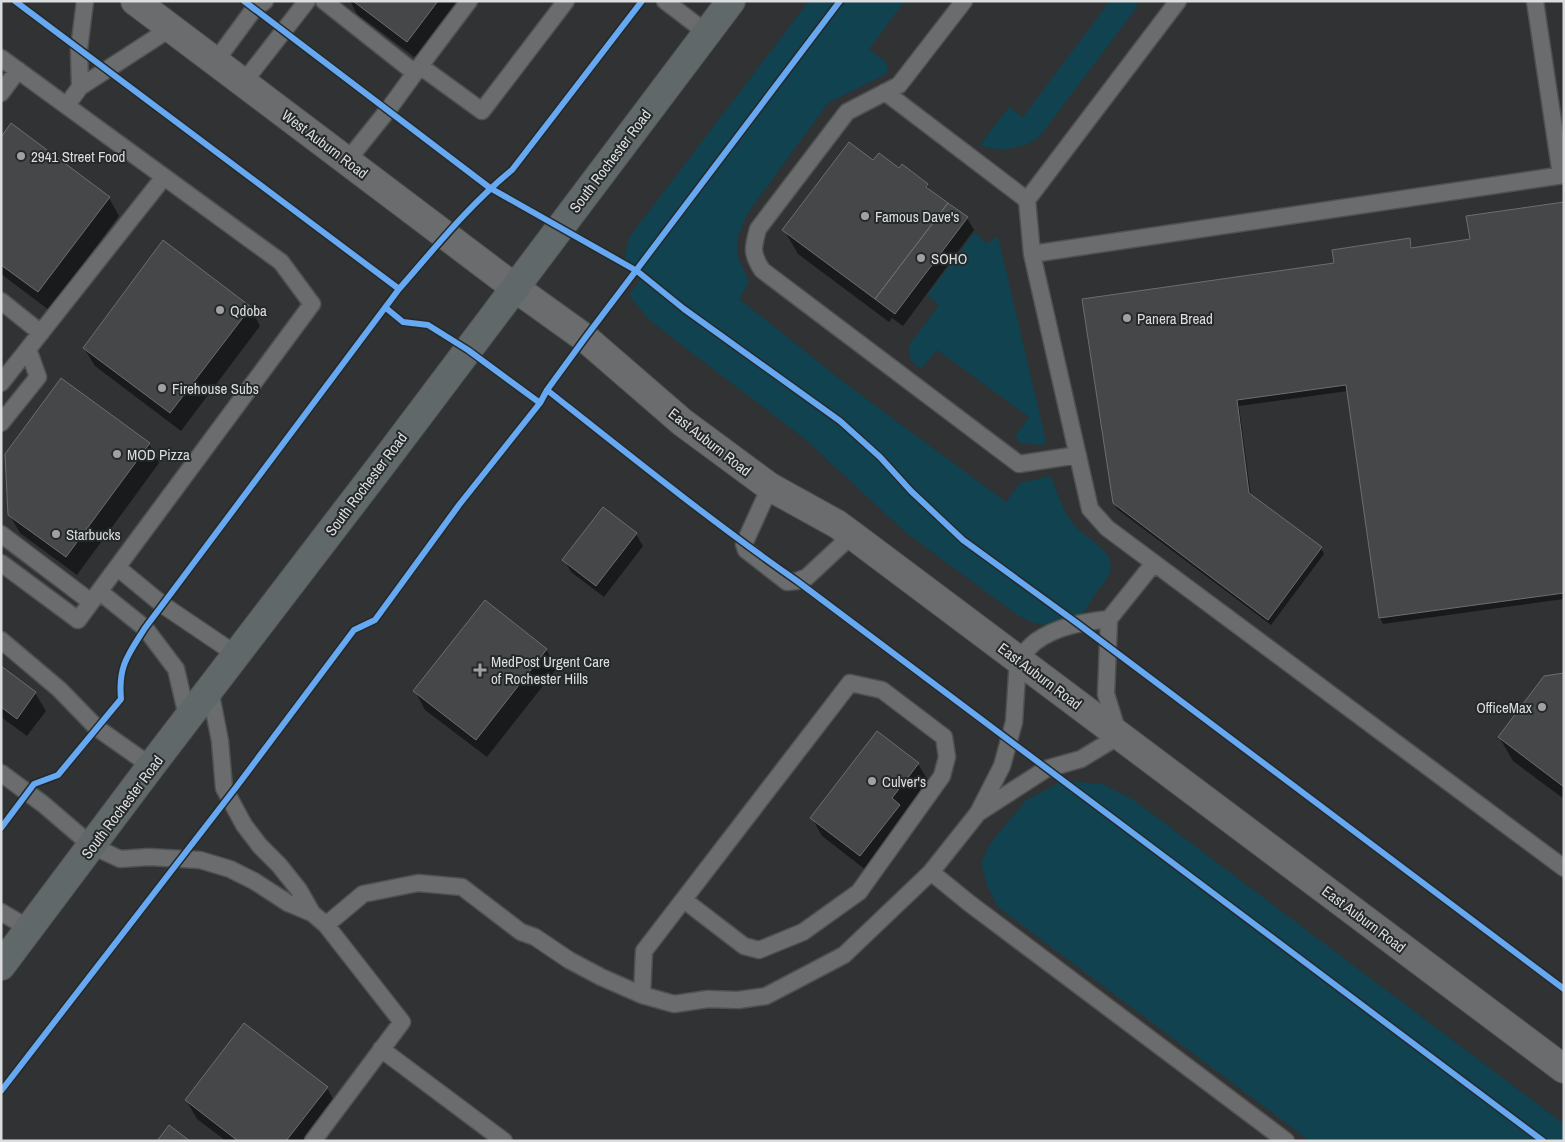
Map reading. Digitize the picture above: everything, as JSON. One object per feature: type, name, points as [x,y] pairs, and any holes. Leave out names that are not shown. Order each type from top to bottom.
[{"type":"main road","name":"South Rochester Road","points":[[1,966],[731,1]]},
{"type":"main road","name":"West Auburn Road","points":[[138,2],[514,287]]},
{"type":"main road","name":"East Auburn Road","points":[[514,287],[585,338],[682,422],[770,487],[837,524],[1564,1068]]},
{"type":"lane","points":[[80,87],[79,49],[85,1]]},
{"type":"lane","points":[[215,62],[254,9],[265,1]]},
{"type":"lane","points":[[243,83],[308,1]]},
{"type":"lane","points":[[324,1],[417,70],[482,111],[566,1]]},
{"type":"lane","points":[[347,161],[388,110],[469,1]]},
{"type":"lane","points":[[664,1],[707,33]]},
{"type":"lane","points":[[964,1],[899,85],[847,112],[758,229],[754,241],[754,258],[762,270],[1019,464],[1078,455]]},
{"type":"lane","points":[[1032,254],[1562,175],[1535,1]]},
{"type":"lane","points":[[1176,2],[1027,200],[1032,254],[1090,509],[1107,528],[1564,868]]},
{"type":"lane","points":[[67,106],[80,87],[171,28]]},
{"type":"lane","points":[[1,58],[282,262],[312,304],[78,620],[1,563]]},
{"type":"lane","points":[[1,93],[18,70]]},
{"type":"lane","points":[[886,92],[1027,200]]},
{"type":"lane","points":[[1,383],[164,177]]},
{"type":"lane","points":[[1,301],[41,333]]},
{"type":"lane","points":[[1,424],[38,376],[28,349]]},
{"type":"lane","points":[[770,487],[744,544],[746,550],[787,582],[807,577],[852,535]]},
{"type":"lane","points":[[1,534],[145,628],[176,669],[188,720]]},
{"type":"lane","points":[[978,814],[1046,769],[1082,759],[1119,736],[1106,694],[1109,619],[1154,563]]},
{"type":"lane","points":[[118,568],[163,605],[237,655]]},
{"type":"lane","points":[[326,925],[363,894],[418,883],[462,887],[521,932],[534,937],[569,960],[601,977],[642,995],[674,1004],[708,999],[738,1000],[766,996],[844,955],[931,872],[978,814],[1002,766],[1010,741],[1014,722],[1018,659],[1035,642],[1054,632],[1077,623],[1109,619]]},
{"type":"lane","points":[[1,640],[59,689],[97,728],[151,766]]},
{"type":"lane","points":[[642,995],[644,951],[850,682],[882,690],[944,737],[947,757],[942,776],[859,892],[803,932],[759,950],[744,946],[684,900]]},
{"type":"lane","points":[[210,690],[220,741],[224,788],[244,825],[260,846],[279,865],[294,884],[312,913],[326,925],[402,1022],[313,1141]]},
{"type":"lane","points":[[1,774],[43,804],[92,846],[120,859],[150,857],[200,860],[230,869],[288,903],[312,913]]},
{"type":"lane","points":[[931,872],[983,914],[1286,1141]]},
{"type":"lane","points":[[1,912],[30,929]]},
{"type":"lane","points":[[382,1049],[504,1141]]},
{"type":"shaded area","points":[[809,1],[905,1],[869,49],[887,63],[888,73],[828,103],[747,214],[737,239],[737,255],[749,282],[739,299],[849,386],[1006,502],[1020,483],[1051,476],[1070,520],[1105,552],[1111,566],[1104,583],[1084,612],[1075,620],[1044,625],[1028,621],[1016,614],[905,532],[806,440],[649,320],[629,295],[644,275],[625,262],[630,236]]},
{"type":"shaded area","points":[[1110,1],[1136,1],[1138,6],[1040,136],[1019,147],[995,149],[980,145],[1009,107],[1023,117]]},
{"type":"shaded area","points":[[975,232],[986,244],[998,236],[1046,441],[1044,445],[1020,443],[1015,436],[1029,417],[937,350],[921,369],[910,358],[910,344],[939,305],[927,295]]},
{"type":"shaded area","points":[[1062,781],[1103,784],[1134,800],[1564,1124],[1564,1141],[1310,1141],[998,907],[988,888],[981,864],[989,845],[1026,800]]},
{"type":"building","points":[[353,1],[438,1],[407,42]]},
{"type":"building","points":[[11,123],[110,197],[38,292],[1,265],[1,137]]},
{"type":"building","name":"Famous Dave's","points":[[849,142],[873,160],[879,153],[899,168],[902,164],[928,184],[926,187],[948,203],[875,299],[782,230]]},
{"type":"building","points":[[1564,202],[1564,593],[1379,618],[1346,385],[1237,400],[1249,493],[1322,547],[1268,620],[1113,503],[1082,299],[1334,263],[1332,250],[1410,238],[1411,248],[1470,239],[1466,216]]},
{"type":"building","name":"SOHO","points":[[948,203],[968,217],[895,314],[875,299]]},
{"type":"building","points":[[163,240],[251,307],[170,413],[83,348]]},
{"type":"building","points":[[61,378],[150,443],[66,557],[8,515],[5,454]]},
{"type":"building","points":[[603,507],[637,533],[596,586],[562,560]]},
{"type":"building","name":"MedPost Urgent Care of Rochester Hills","points":[[485,600],[547,649],[476,740],[413,691]]},
{"type":"building","points":[[1,666],[36,692],[17,719],[1,707]]},
{"type":"building","name":"OfficeMax","points":[[1564,673],[1564,787],[1498,737],[1544,676]]},
{"type":"building","name":"Culver's","points":[[877,731],[919,763],[892,798],[900,805],[860,856],[810,818]]},
{"type":"building","points":[[244,1023],[328,1087],[286,1141],[238,1141],[185,1100]]},
{"type":"building","points":[[169,1125],[190,1141],[157,1141]]},
{"type":"cycle path","points":[[15,1],[399,289],[467,212],[512,170],[642,1]]},
{"type":"cycle path","points":[[244,1],[490,188],[637,271],[684,309],[840,421],[880,457],[911,491],[963,540],[1077,623],[1564,989]]},
{"type":"cycle path","points":[[1,1091],[237,786],[354,630],[375,620],[459,505],[540,403],[547,390],[585,338],[840,1]]},
{"type":"cycle path","points":[[1,828],[34,784],[58,775],[121,699],[120,688],[123,669],[129,654],[145,628],[399,289]]},
{"type":"cycle path","points":[[386,308],[403,322],[428,325],[468,350],[540,403]]},
{"type":"cycle path","points":[[547,390],[702,511],[1543,1141]]},
{"type":"place","name":"2941 Street Food","points":[[21,156]]},
{"type":"place","name":"Famous Dave's","points":[[865,216]]},
{"type":"place","name":"SOHO","points":[[921,258]]},
{"type":"place","name":"Qdoba","points":[[220,310]]},
{"type":"place","name":"Panera Bread","points":[[1127,318]]},
{"type":"place","name":"Firehouse Subs","points":[[162,388]]},
{"type":"place","name":"MOD Pizza","points":[[117,454]]},
{"type":"place","name":"Starbucks","points":[[56,534]]},
{"type":"place","name":"MedPost Urgent Care of Rochester Hills","points":[[480,670]]},
{"type":"place","name":"OfficeMax","points":[[1542,707]]},
{"type":"place","name":"Culver's","points":[[872,781]]}]
